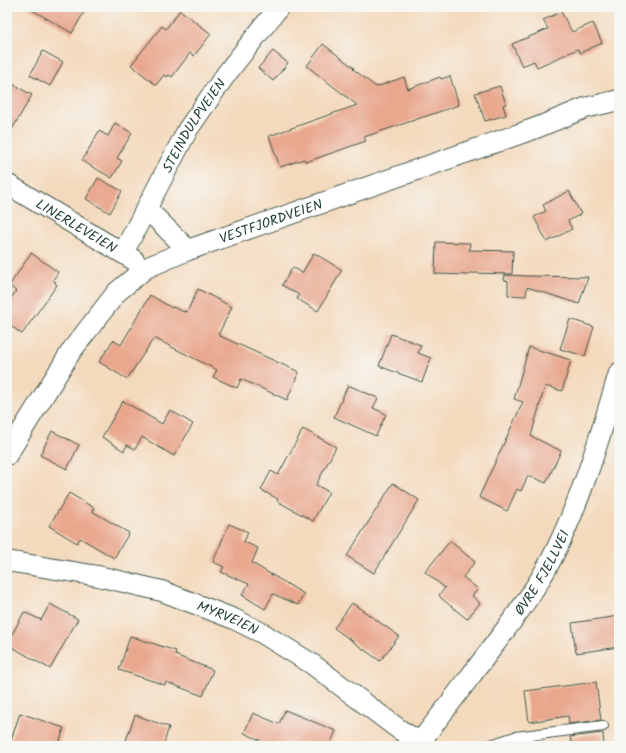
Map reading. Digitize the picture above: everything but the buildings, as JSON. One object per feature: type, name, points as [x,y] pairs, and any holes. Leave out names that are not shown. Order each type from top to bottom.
[{"type":"street","name":"STEINDULPVEIEN","points":[[123,253],[188,129],[227,73],[279,7]]},
{"type":"street","name":"VESTFJORDVEIEN","points":[[7,455],[72,350],[88,328],[117,292],[146,268],[188,250],[536,128],[585,108],[619,100]]},
{"type":"street","name":"LINERLEVEIEN","points":[[7,184],[146,268]]},
{"type":"street","points":[[147,209],[188,250]]},
{"type":"street","name":"ØVRE FJELLVEI","points":[[422,745],[506,630],[551,559],[577,504],[588,475],[619,373]]},
{"type":"street","name":"MYRVEIEN","points":[[7,560],[98,576],[162,591],[234,619],[262,633],[312,664],[422,745]]},
{"type":"lane","points":[[488,746],[515,737],[603,726]]}]
